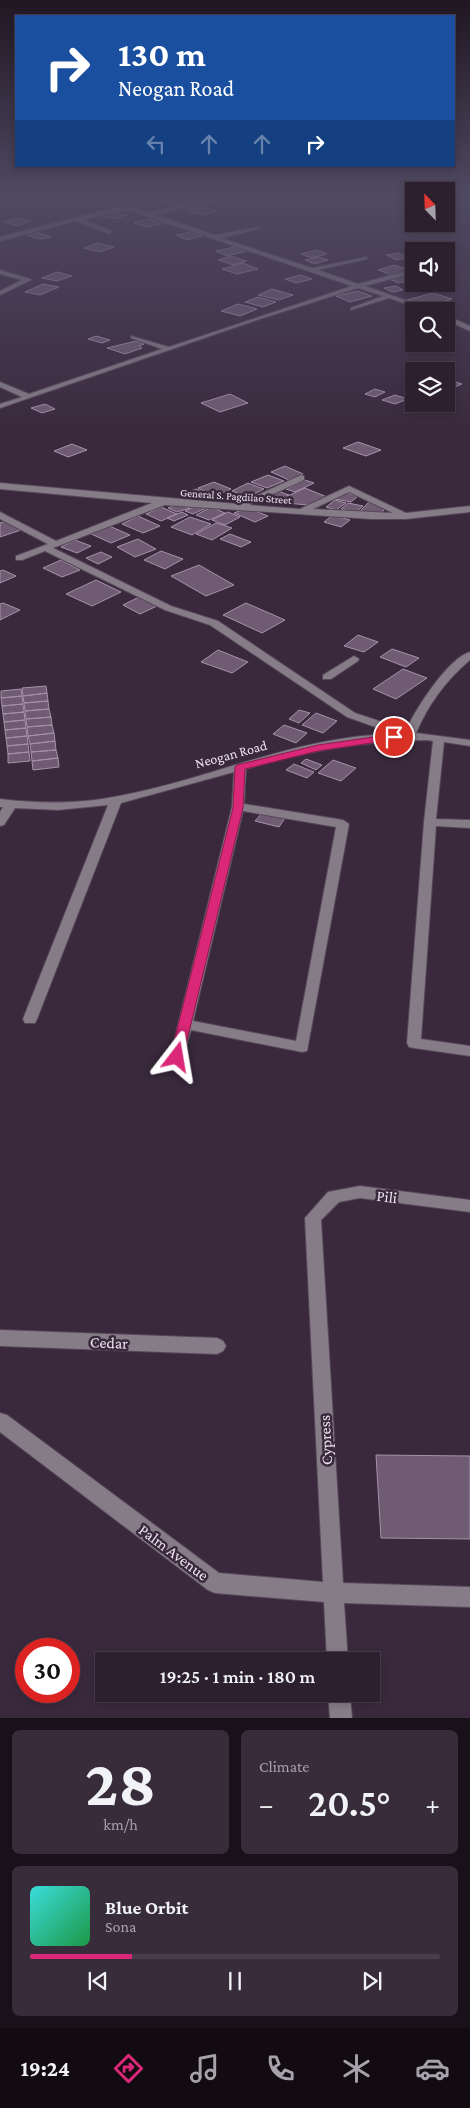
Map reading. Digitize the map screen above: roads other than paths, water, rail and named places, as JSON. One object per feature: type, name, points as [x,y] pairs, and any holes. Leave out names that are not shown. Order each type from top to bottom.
[{"type":"street","points":[[0,293],[28,280],[8,274]]},
{"type":"street","points":[[323,274],[407,302]]},
{"type":"street","points":[[0,406],[355,285],[398,274]]},
{"type":"street","points":[[353,309],[390,296]]},
{"type":"street","points":[[455,321],[468,327]]},
{"type":"street","points":[[133,337],[169,349]]},
{"type":"street","points":[[0,384],[29,397]]},
{"type":"street","points":[[240,506],[301,478]]},
{"type":"street","name":"General S. Pagdilao Street","points":[[0,486],[164,502],[371,516],[406,516],[470,509]]},
{"type":"street","points":[[300,512],[349,489],[406,516]]},
{"type":"street","points":[[19,558],[164,502]]},
{"type":"street","points":[[0,515],[50,546],[168,608],[214,624],[351,715],[410,735],[415,720],[449,674],[470,655]]},
{"type":"street","points":[[327,678],[354,659]]},
{"type":"street","name":"Neogan Road","points":[[5,803],[54,807],[116,800],[318,748],[410,735],[470,743]]},
{"type":"street","points":[[439,738],[430,822],[414,1043],[470,1051]]},
{"type":"street","points":[[177,1057],[238,808],[240,767]]},
{"type":"street","points":[[30,1018],[116,800]]},
{"type":"street","points":[[0,822],[5,803]]},
{"type":"street","points":[[185,1024],[302,1047],[343,824],[238,808]]},
{"type":"street","points":[[430,822],[470,824]]},
{"type":"street","name":"Pili","points":[[313,1218],[334,1197],[360,1192],[470,1206]]},
{"type":"street","name":"Cypress","points":[[313,1218],[337,1652]]},
{"type":"street","name":"Cedar","points":[[0,1338],[218,1346]]},
{"type":"street","name":"Palm Avenue","points":[[0,1421],[215,1583],[334,1593],[470,1597]]},
{"type":"street","points":[[339,1702],[340,1718]]}]
